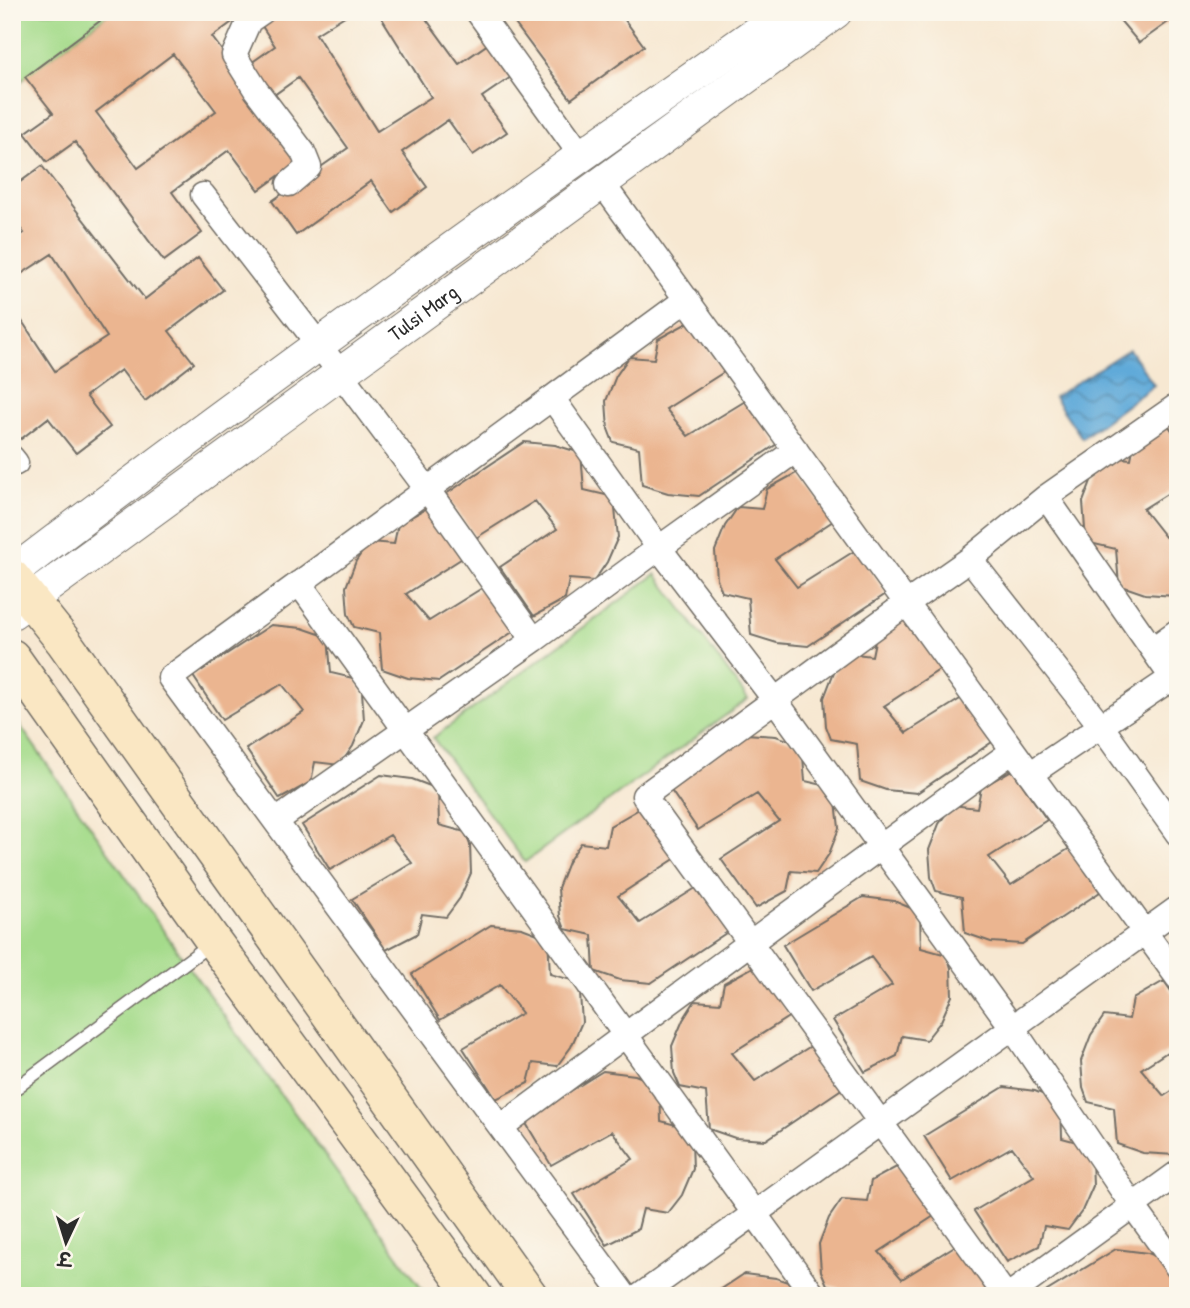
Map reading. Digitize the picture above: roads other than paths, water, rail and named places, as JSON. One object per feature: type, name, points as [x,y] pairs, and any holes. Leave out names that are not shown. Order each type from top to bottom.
[{"type":"main road","points":[[17,591],[64,642],[530,1296]]},
{"type":"main road","points":[[12,657],[214,942],[474,1296]]},
{"type":"street","points":[[262,12],[249,21],[234,55],[256,90],[303,152],[309,167],[289,184]]},
{"type":"street","points":[[478,12],[582,155]]},
{"type":"street","name":"Tulsi Marg","points":[[17,591],[319,345],[785,12]]},
{"type":"street","name":"Tulsi Marg","points":[[17,591],[340,373],[836,12]]},
{"type":"street","points":[[602,183],[1178,978]]},
{"type":"street","points":[[203,195],[427,489],[534,640]]},
{"type":"street","points":[[625,1296],[170,678],[687,299]]},
{"type":"street","points":[[552,398],[659,548],[775,700],[1012,1027],[1178,1269]]},
{"type":"street","points":[[1174,415],[1046,496],[970,559],[644,796],[1007,1296],[1178,1173]]},
{"type":"street","points":[[276,821],[534,640],[796,450]]},
{"type":"street","points":[[1030,774],[1101,726],[1175,682],[1046,496]]},
{"type":"street","points":[[970,559],[1101,726],[1178,834]]},
{"type":"street","points":[[299,583],[814,1296]]},
{"type":"street","points":[[1153,649],[1178,631]]},
{"type":"street","points":[[500,1127],[1013,751]]},
{"type":"street","points":[[639,1296],[1178,908]]},
{"type":"lane","points":[[12,1091],[214,942]]},
{"type":"water","points":[[1129,349],[1154,385],[1082,438],[1054,397]]}]
